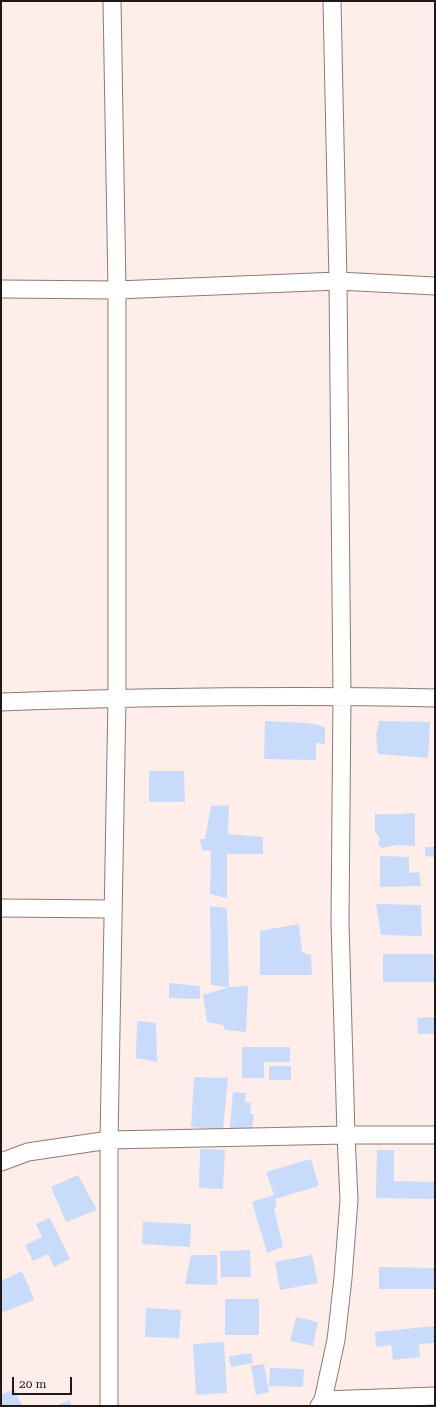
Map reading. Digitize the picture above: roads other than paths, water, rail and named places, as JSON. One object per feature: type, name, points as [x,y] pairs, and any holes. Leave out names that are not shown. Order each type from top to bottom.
[{"type":"street","points":[[109,1406],[109,1140],[117,698],[117,290],[112,1]]},
{"type":"street","points":[[332,1],[338,281],[342,696],[340,922],[348,1200],[343,1278],[336,1340],[321,1403],[435,1396]]},
{"type":"street","points":[[1,289],[117,290],[338,281],[435,286]]},
{"type":"street","points":[[1,702],[117,698],[342,696],[435,698]]},
{"type":"street","points":[[1,908],[113,909]]},
{"type":"street","points":[[1,1162],[28,1152],[109,1140],[346,1135],[435,1135]]}]
